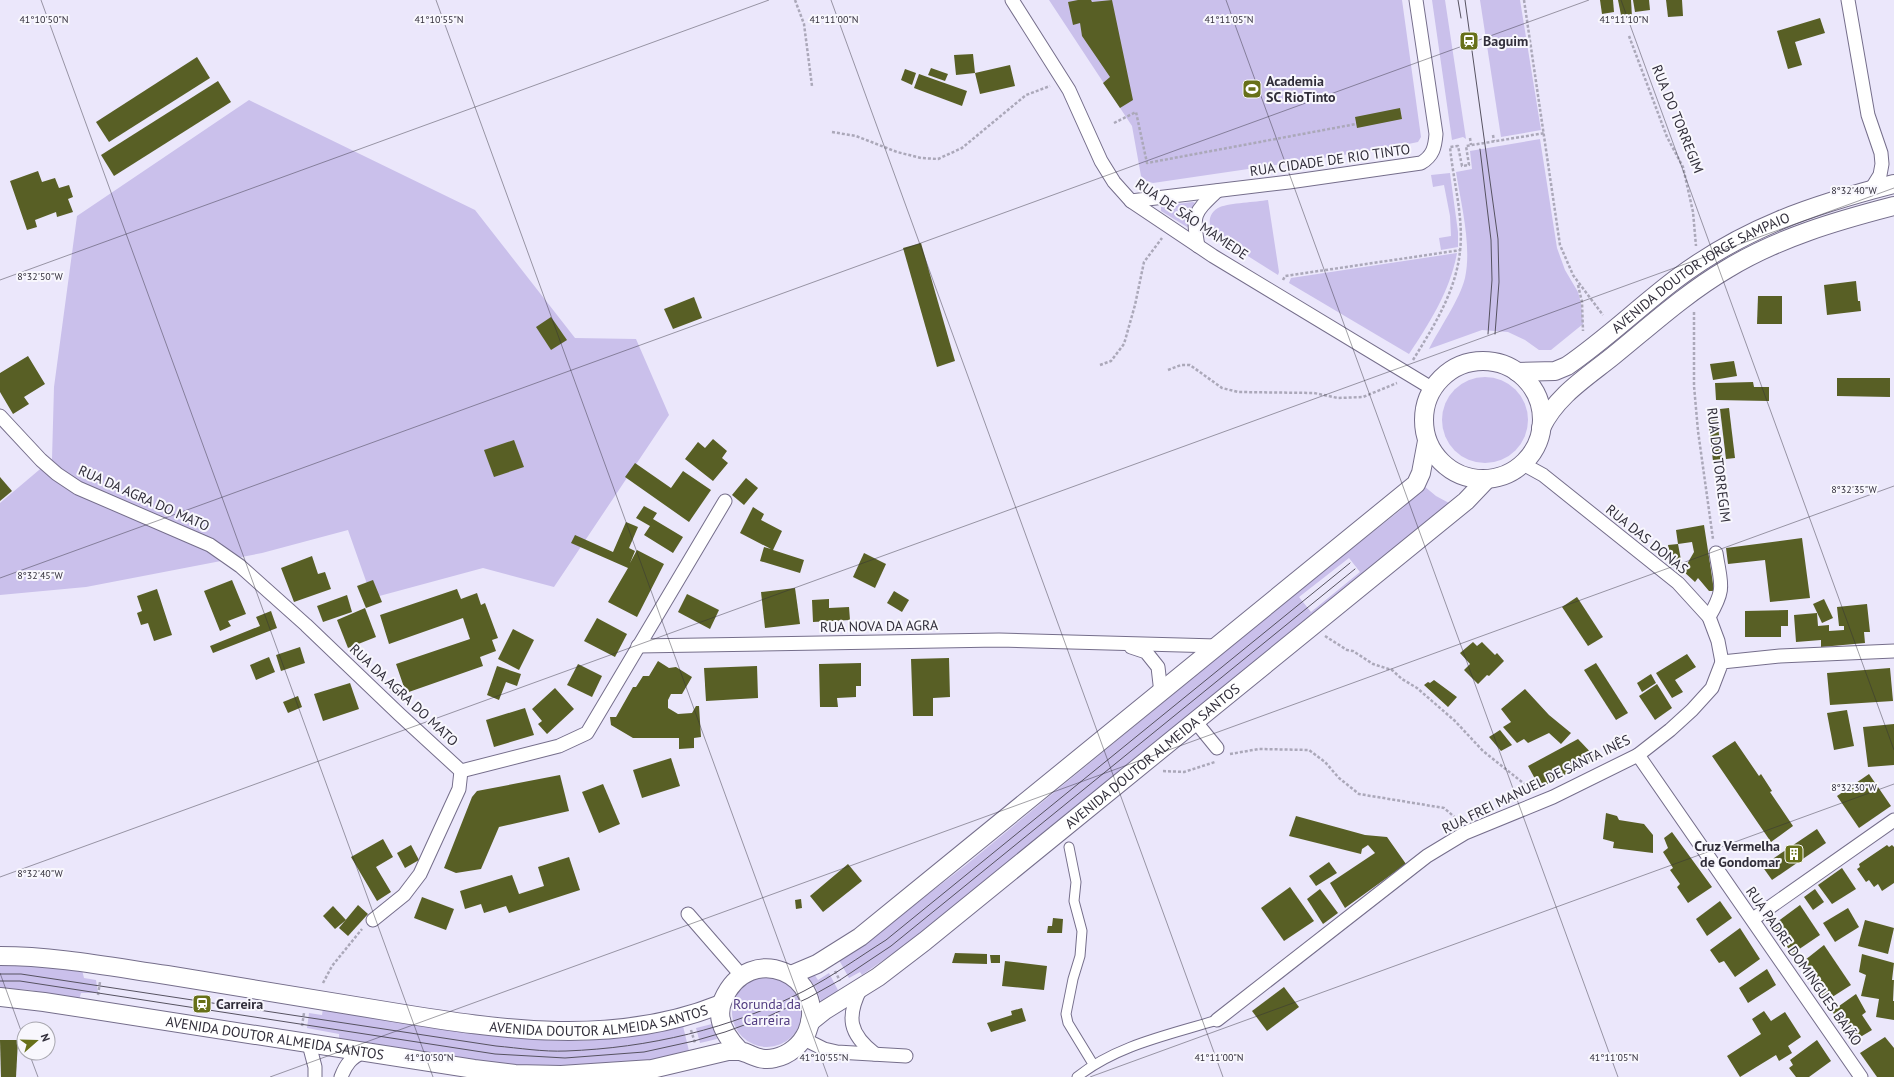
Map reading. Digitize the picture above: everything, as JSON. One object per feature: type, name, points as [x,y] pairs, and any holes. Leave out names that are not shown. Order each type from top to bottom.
[{"type":"main road","name":"AVENIDA DOUTOR JORGE SAMPAIO","points":[[1517,372],[1555,371],[1567,366],[1642,305],[1702,261],[1742,236],[1814,206],[1894,184]]},
{"type":"main road","name":"AVENIDA DOUTOR JORGE SAMPAIO","points":[[1541,428],[1547,414],[1576,385],[1690,293],[1727,268],[1768,247],[1801,233],[1837,221],[1894,206]]},
{"type":"main road","points":[[1481,361],[1500,364],[1517,372],[1530,385],[1539,402],[1542,420],[1541,428],[1536,448],[1523,464],[1512,472],[1486,480],[1467,478],[1450,470],[1436,457],[1427,441],[1424,423],[1426,405],[1433,389],[1446,374],[1462,365],[1481,361]]},
{"type":"main road","points":[[791,975],[817,964],[860,937],[1416,484],[1421,473],[1427,441]]},
{"type":"main road","name":"AVENIDA DOUTOR ALMEIDA SANTOS","points":[[810,1022],[852,987],[878,977],[925,941],[1466,501],[1486,480]]},
{"type":"main road","name":"AVENIDA DOUTOR ALMEIDA SANTOS","points":[[0,956],[34,956],[92,963],[442,1020],[504,1028],[564,1032],[644,1025],[700,1012],[721,1004]]},
{"type":"main road","points":[[757,968],[775,968],[791,975],[804,988],[811,1005],[810,1022],[804,1039],[791,1052],[774,1058],[757,1058],[740,1051],[728,1038],[722,1025],[721,1004],[728,988],[740,975],[757,968]]},
{"type":"main road","name":"AVENIDA DOUTOR ALMEIDA SANTOS","points":[[0,997],[305,1037],[363,1052],[515,1074],[562,1075],[652,1069],[728,1051],[740,1051]]},
{"type":"street","name":"RUA DE SÃO MAMEDE","points":[[1012,0],[1069,90],[1101,161],[1114,182],[1131,201],[1198,246],[1433,389]]},
{"type":"street","name":"RUA CIDADE DE RIO TINTO","points":[[1131,201],[1217,191],[1421,163],[1429,158],[1435,147],[1436,134],[1416,0]]},
{"type":"street","points":[[1848,0],[1868,115],[1881,153],[1882,164],[1880,175],[1870,191]]},
{"type":"street","points":[[1198,246],[1194,225],[1197,210],[1217,191]]},
{"type":"street","name":"RUA DA AGRA DO MATO","points":[[0,416],[57,474],[78,488],[210,545],[240,566],[306,625],[398,714],[461,771]]},
{"type":"street","name":"RUA DAS DONAS","points":[[1523,464],[1543,475],[1678,583],[1709,617],[1718,641],[1722,662]]},
{"type":"street","points":[[373,920],[404,895],[420,874],[458,789],[461,771],[559,746],[587,732],[725,501]]},
{"type":"street","points":[[1709,617],[1719,600],[1722,588],[1716,553]]},
{"type":"street","name":"RUA NOVA DA AGRA","points":[[638,646],[999,640],[1216,646]]},
{"type":"street","name":"RUA NOVA DA AGRA","points":[[1122,644],[1146,652],[1158,667],[1161,693]]},
{"type":"street","points":[[1722,662],[1780,656],[1894,651]]},
{"type":"street","name":"RUA FREI MANUEL DE SANTA INÊS","points":[[1077,1077],[1093,1064],[1123,1049],[1217,1020],[1427,856],[1465,833],[1542,801],[1638,755],[1670,730],[1707,694],[1712,688],[1722,662]]},
{"type":"street","points":[[1195,721],[1216,748]]},
{"type":"street","name":"RUA PADRE DOMINGUES BAIÃO","points":[[1638,755],[1861,1077]]},
{"type":"street","points":[[1752,919],[1894,820]]},
{"type":"street","points":[[1069,847],[1076,882],[1074,902],[1082,931],[1080,956],[1073,979],[1066,1014],[1068,1023],[1093,1064]]},
{"type":"street","points":[[688,914],[740,975]]},
{"type":"street","points":[[852,987],[852,1026],[856,1037],[862,1044],[875,1054]]},
{"type":"street","points":[[305,1037],[315,1067],[315,1077]]},
{"type":"street","points":[[804,1039],[830,1050],[906,1056]]},
{"type":"street","points":[[341,1077],[346,1065],[352,1058],[363,1052]]},
{"type":"path","points":[[795,0],[804,24],[812,86]]},
{"type":"path","points":[[1524,0],[1545,133],[1560,245],[1578,283],[1603,315]]},
{"type":"path","name":"RUA DO TORREGIM","points":[[1629,36],[1667,137],[1683,167],[1693,212],[1697,249],[1702,261]]},
{"type":"path","points":[[832,132],[856,136],[897,152],[921,158],[938,159],[962,148],[1026,95],[1050,86]]},
{"type":"path","points":[[1114,123],[1136,112],[1147,163],[1356,124]]},
{"type":"path","points":[[1412,362],[1443,310],[1458,267],[1461,250],[1450,147],[1458,146],[1462,166],[1469,165],[1466,146],[1545,133]]},
{"type":"path","points":[[1493,135],[1494,141]]},
{"type":"path","points":[[1470,138],[1471,145]]},
{"type":"path","points":[[1100,365],[1111,361],[1124,344],[1135,305],[1144,262],[1163,238]]},
{"type":"path","points":[[1283,280],[1285,276],[1461,250]]},
{"type":"path","points":[[1578,283],[1582,302],[1583,332]]},
{"type":"path","name":"RUA DO TORREGIM","points":[[1694,312],[1694,386],[1697,423],[1710,522],[1716,553]]},
{"type":"path","points":[[1168,370],[1181,365],[1190,365],[1222,388],[1238,392],[1314,393],[1338,398],[1363,397],[1399,382]]},
{"type":"path","points":[[1322,634],[1373,664],[1392,670],[1402,679],[1417,688],[1455,721],[1483,751],[1530,787],[1542,801]]},
{"type":"path","points":[[1228,755],[1234,752],[1259,749],[1309,750],[1324,762],[1339,778],[1359,794],[1444,808],[1456,817],[1465,833]]},
{"type":"path","points":[[1163,771],[1184,772],[1217,761]]},
{"type":"path","points":[[322,985],[332,966],[357,934],[373,920]]},
{"type":"path","points":[[833,967],[852,987]]},
{"type":"path","points":[[97,999],[101,977]]},
{"type":"path","points":[[305,1008],[305,1037]]},
{"type":"path","points":[[690,1026],[696,1047]]},
{"type":"green space","name":"Academia SC RioTinto","points":[[1049,0],[1402,0],[1421,137],[1418,142],[1384,149],[1153,183],[1146,181],[1141,176],[1132,126]]},
{"type":"green space","points":[[1432,0],[1445,0],[1466,139],[1463,137],[1452,140]]},
{"type":"green space","points":[[1480,0],[1520,0],[1541,130],[1501,137]]},
{"type":"green space","points":[[249,100],[475,210],[575,338],[636,339],[669,415],[554,587],[483,568],[372,598],[348,530],[262,553],[86,587],[0,595],[0,503],[52,459],[54,387],[77,216]]},
{"type":"green space","points":[[1540,139],[1557,248],[1565,270],[1578,292],[1581,303],[1583,324],[1551,350],[1539,350],[1525,340],[1508,332],[1482,330],[1429,349],[1459,295],[1465,278],[1467,266],[1467,239],[1456,172],[1472,169],[1470,151]]},
{"type":"green space","points":[[1450,173],[1458,232],[1458,247],[1441,250],[1439,238],[1451,236],[1450,216],[1444,185],[1433,187],[1431,175]]},
{"type":"green space","points":[[1268,200],[1279,272],[1278,275],[1216,236],[1210,224],[1211,216],[1220,207]]},
{"type":"green space","points":[[1195,203],[1189,218],[1190,225],[1187,227],[1161,211],[1161,206]]},
{"type":"green space","points":[[1457,253],[1450,280],[1438,306],[1409,354],[1289,283],[1291,278]]},
{"type":"green space","points":[[1477,377],[1493,377],[1502,380],[1516,389],[1525,403],[1528,412],[1528,428],[1525,437],[1516,451],[1502,460],[1493,463],[1477,463],[1461,456],[1454,451],[1449,444],[1442,428],[1442,412],[1449,396],[1454,389],[1461,384]]},
{"type":"green space","points":[[1424,486],[1436,496],[1449,503],[912,940],[862,975],[860,972],[849,978],[839,960],[870,939],[966,865],[1296,593],[1403,508]],"holes":[[[1349,558],[1360,572],[1311,612],[1299,597]]]},
{"type":"green space","points":[[0,964],[82,970],[84,978],[96,980],[98,993],[81,993],[79,1000],[30,990],[0,988]]},
{"type":"green space","points":[[829,973],[839,992],[821,1002],[816,988],[808,977],[814,974],[818,980]]},
{"type":"green space","name":"Rorunda da Carreira","points":[[767,977],[780,980],[792,987],[799,999],[802,1012],[799,1025],[792,1037],[780,1044],[767,1047],[754,1044],[742,1037],[735,1025],[732,1012],[735,999],[742,987],[754,980]]},
{"type":"green space","points":[[323,1008],[476,1034],[538,1040],[598,1040],[683,1026],[689,1051],[648,1061],[587,1067],[517,1066],[339,1041],[339,1034],[307,1028],[309,1013],[322,1015]]},
{"type":"green space","points":[[712,1024],[717,1039],[700,1043],[696,1028]]},
{"type":"building","points":[[1091,0],[1092,2],[1112,0],[1133,100],[1120,108],[1103,83],[1110,77],[1082,36],[1080,23],[1073,25],[1068,2]]},
{"type":"building","points":[[1600,0],[1613,0],[1614,12],[1602,14]]},
{"type":"building","points":[[1618,0],[1631,0],[1632,17],[1622,20]]},
{"type":"building","points":[[1633,0],[1649,0],[1650,10],[1635,12]]},
{"type":"building","points":[[1666,0],[1682,0],[1683,16],[1668,17]]},
{"type":"building","points":[[1820,18],[1825,33],[1795,42],[1802,65],[1788,69],[1777,31]]},
{"type":"building","points":[[973,54],[975,73],[956,75],[954,55]]},
{"type":"building","points":[[197,57],[210,78],[109,142],[96,122]]},
{"type":"building","points":[[1010,65],[1015,86],[980,94],[975,73]]},
{"type":"building","points":[[931,68],[948,74],[945,81],[928,75]]},
{"type":"building","points":[[905,69],[916,73],[912,85],[901,80]]},
{"type":"building","points":[[919,74],[967,91],[962,106],[914,88]]},
{"type":"building","points":[[218,81],[231,102],[114,176],[101,155]]},
{"type":"building","points":[[1400,108],[1402,119],[1357,128],[1355,117]]},
{"type":"building","points":[[38,171],[42,182],[55,178],[59,188],[69,185],[73,197],[68,199],[73,212],[57,217],[56,212],[35,220],[37,227],[27,230],[10,181]]},
{"type":"building","points":[[921,243],[955,361],[937,367],[903,248]]},
{"type":"building","points":[[1856,281],[1858,301],[1860,301],[1861,311],[1827,315],[1824,285]]},
{"type":"building","points":[[1758,296],[1782,296],[1782,324],[1757,324]]},
{"type":"building","points":[[694,297],[702,318],[673,329],[664,309]]},
{"type":"building","points":[[551,317],[567,340],[551,350],[536,327]]},
{"type":"building","points":[[28,356],[45,384],[24,397],[29,404],[13,414],[0,392],[0,373]]},
{"type":"building","points":[[1734,361],[1737,376],[1713,380],[1710,364]]},
{"type":"building","points":[[1837,378],[1890,378],[1890,397],[1837,396]]},
{"type":"building","points":[[1753,382],[1754,387],[1769,387],[1769,401],[1716,400],[1715,383]]},
{"type":"building","points":[[1729,408],[1735,458],[1726,459],[1720,409]]},
{"type":"building","points":[[1716,409],[1722,460],[1713,461],[1707,410]]},
{"type":"building","points":[[713,439],[727,451],[722,458],[728,463],[713,481],[685,459],[698,442],[705,448]]},
{"type":"building","points":[[514,440],[524,467],[494,477],[484,450]]},
{"type":"building","points":[[635,463],[671,488],[683,471],[711,490],[689,522],[625,477]]},
{"type":"building","points":[[0,477],[12,491],[0,501]]},
{"type":"building","points":[[746,478],[758,488],[744,505],[732,495]]},
{"type":"building","points":[[644,506],[657,513],[653,519],[683,537],[673,553],[644,535],[650,526],[636,518]]},
{"type":"building","points":[[753,507],[764,514],[761,520],[782,531],[773,550],[804,560],[800,573],[760,561],[764,547],[771,549],[740,533]]},
{"type":"building","points":[[626,522],[638,527],[629,548],[635,551],[630,563],[637,550],[664,564],[637,617],[608,602],[628,568],[571,543],[575,535],[613,552]]},
{"type":"building","points":[[1704,525],[1714,591],[1709,591],[1698,578],[1695,582],[1683,571],[1694,552],[1692,542],[1678,544],[1676,530]]},
{"type":"building","points":[[1802,538],[1810,598],[1770,602],[1765,560],[1728,564],[1726,548]]},
{"type":"building","points":[[1678,544],[1683,571],[1671,560],[1668,545]]},
{"type":"building","points":[[864,553],[886,564],[875,588],[853,577]]},
{"type":"building","points":[[312,556],[318,574],[325,572],[331,589],[294,602],[281,568]]},
{"type":"building","points":[[232,580],[246,614],[228,621],[231,626],[220,631],[204,591]]},
{"type":"building","points":[[373,580],[382,602],[366,608],[357,586]]},
{"type":"building","points":[[795,588],[800,624],[765,628],[761,592]]},
{"type":"building","points":[[157,589],[172,635],[154,641],[148,623],[141,625],[137,613],[142,611],[137,596]]},
{"type":"building","points":[[457,589],[461,599],[477,593],[481,605],[485,603],[498,638],[492,640],[496,651],[480,657],[483,666],[406,693],[396,664],[470,639],[463,618],[389,644],[380,615]]},
{"type":"building","points":[[894,591],[909,600],[902,612],[887,603]]},
{"type":"building","points":[[687,594],[719,610],[710,629],[678,612]]},
{"type":"building","points":[[347,595],[352,612],[323,622],[317,606]]},
{"type":"building","points":[[1577,597],[1603,637],[1588,646],[1562,607]]},
{"type":"building","points":[[829,599],[829,608],[849,607],[850,620],[813,622],[812,600]]},
{"type":"building","points":[[1824,599],[1833,618],[1822,623],[1813,604]]},
{"type":"building","points":[[1867,604],[1870,632],[1864,632],[1865,643],[1821,647],[1821,640],[1796,642],[1794,615],[1817,613],[1818,626],[1829,625],[1829,631],[1844,630],[1844,626],[1839,626],[1837,607]]},
{"type":"building","points":[[365,608],[376,637],[348,648],[337,620]]},
{"type":"building","points":[[1788,610],[1788,626],[1781,626],[1781,637],[1745,637],[1745,611]]},
{"type":"building","points":[[271,611],[277,628],[213,653],[210,646],[260,626],[256,617]]},
{"type":"building","points":[[597,618],[627,634],[615,657],[584,641]]},
{"type":"building","points":[[513,629],[534,640],[519,670],[498,659]]},
{"type":"building","points":[[1473,642],[1477,646],[1482,642],[1495,655],[1497,653],[1504,661],[1489,676],[1487,675],[1478,684],[1464,670],[1470,664],[1460,653]]},
{"type":"building","points":[[300,647],[305,663],[281,671],[276,655]]},
{"type":"building","points":[[1687,654],[1696,667],[1675,680],[1683,692],[1672,698],[1656,673]]},
{"type":"building","points":[[269,657],[275,672],[256,680],[250,665]]},
{"type":"building","points":[[949,658],[950,697],[933,698],[933,716],[913,716],[911,659]]},
{"type":"building","points":[[658,661],[669,668],[676,667],[692,677],[682,694],[671,694],[668,700],[668,708],[678,714],[692,713],[696,706],[699,706],[701,737],[694,738],[694,748],[679,749],[679,738],[633,738],[611,725],[610,717],[616,717],[633,687],[636,687],[643,676],[649,676]]},
{"type":"building","points":[[861,663],[861,686],[856,686],[856,697],[837,698],[838,707],[820,707],[819,664]]},
{"type":"building","points":[[1596,663],[1628,713],[1616,720],[1584,670]]},
{"type":"building","points":[[578,664],[602,676],[592,697],[567,685]]},
{"type":"building","points":[[497,666],[521,674],[517,686],[506,682],[499,700],[487,695]]},
{"type":"building","points":[[757,666],[758,698],[706,701],[704,668]]},
{"type":"building","points":[[1890,668],[1893,701],[1830,705],[1827,673]]},
{"type":"building","points":[[1651,674],[1656,683],[1642,692],[1637,683]]},
{"type":"building","points":[[1434,680],[1457,697],[1448,707],[1424,685]]},
{"type":"building","points":[[350,683],[359,709],[323,721],[314,694]]},
{"type":"building","points":[[1657,684],[1672,708],[1655,720],[1639,696]]},
{"type":"building","points":[[555,688],[574,709],[547,734],[538,724],[542,721],[532,709]]},
{"type":"building","points":[[1525,689],[1549,715],[1571,733],[1561,744],[1549,733],[1528,743],[1524,739],[1517,743],[1503,727],[1511,722],[1501,709]]},
{"type":"building","points":[[298,696],[302,707],[288,713],[283,702]]},
{"type":"building","points":[[525,708],[534,735],[494,747],[486,720]]},
{"type":"building","points":[[1847,710],[1854,746],[1834,750],[1827,713]]},
{"type":"building","points":[[1894,724],[1894,765],[1868,767],[1863,727]]},
{"type":"building","points":[[1500,730],[1512,745],[1501,751],[1489,737]]},
{"type":"building","points":[[1578,739],[1596,758],[1540,788],[1528,766]]},
{"type":"building","points":[[1735,741],[1759,776],[1761,774],[1772,791],[1770,792],[1793,826],[1771,842],[1712,756]]},
{"type":"building","points":[[671,758],[680,786],[642,798],[633,770]]},
{"type":"building","points":[[1869,774],[1891,806],[1859,828],[1837,796]]},
{"type":"building","points":[[560,775],[569,811],[499,827],[481,869],[456,873],[444,868],[472,797],[477,791]]},
{"type":"building","points":[[603,784],[620,824],[599,833],[582,792]]},
{"type":"building","points":[[1606,813],[1617,816],[1619,820],[1644,824],[1653,835],[1653,853],[1613,848],[1614,842],[1603,839]]},
{"type":"building","points":[[1296,816],[1365,835],[1387,837],[1406,864],[1345,908],[1330,883],[1375,853],[1368,845],[1362,849],[1361,854],[1289,836]]},
{"type":"building","name":"Cruz Vermelha de Gondomar","points":[[1817,829],[1826,843],[1772,880],[1762,866]]},
{"type":"building","points":[[1672,832],[1712,887],[1688,903],[1677,887],[1680,884],[1670,870],[1673,868],[1663,852],[1668,848],[1664,838]]},
{"type":"building","points":[[383,839],[393,857],[376,867],[391,892],[377,901],[351,857]]},
{"type":"building","points":[[411,845],[419,860],[405,868],[397,853]]},
{"type":"building","points":[[1887,845],[1889,847],[1892,845],[1894,847],[1894,883],[1882,891],[1878,884],[1874,887],[1869,880],[1866,882],[1857,869],[1860,867],[1859,864]]},
{"type":"building","points":[[569,857],[580,890],[509,913],[506,906],[484,913],[481,904],[465,909],[460,891],[512,875],[519,894],[544,886],[538,867]]},
{"type":"building","points":[[1329,862],[1337,873],[1316,886],[1309,876]]},
{"type":"building","points":[[848,864],[862,881],[823,912],[810,896]]},
{"type":"building","points":[[1842,868],[1856,889],[1832,904],[1818,885]]},
{"type":"building","points":[[1290,887],[1314,921],[1284,941],[1261,908]]},
{"type":"building","points":[[1320,889],[1338,913],[1323,924],[1307,899]]},
{"type":"building","points":[[1815,889],[1824,902],[1813,910],[1804,897]]},
{"type":"building","points":[[422,897],[454,909],[446,930],[414,918]]},
{"type":"building","points":[[801,899],[802,908],[796,909],[795,900]]},
{"type":"building","points":[[1720,901],[1732,918],[1707,936],[1696,919]]},
{"type":"building","points":[[358,905],[368,914],[348,936],[339,928]]},
{"type":"building","points":[[1800,905],[1820,935],[1792,954],[1773,925]]},
{"type":"building","points":[[333,906],[346,920],[335,929],[323,916]]},
{"type":"building","points":[[1848,908],[1859,927],[1835,942],[1823,923]]},
{"type":"building","points":[[1053,918],[1063,919],[1062,933],[1047,933],[1048,926],[1052,926]]},
{"type":"building","points":[[1865,920],[1894,928],[1888,954],[1858,946]]},
{"type":"building","points":[[1740,928],[1760,959],[1735,977],[1724,961],[1719,963],[1710,950]]},
{"type":"building","points":[[1824,945],[1851,985],[1826,1001],[1800,964]]},
{"type":"building","points":[[955,953],[987,954],[987,964],[952,963]]},
{"type":"building","points":[[1862,954],[1894,963],[1892,980],[1894,980],[1894,1020],[1876,1017],[1879,999],[1861,996],[1866,975],[1859,972]]},
{"type":"building","points":[[990,955],[1000,955],[1000,963],[991,963]]},
{"type":"building","points":[[1005,961],[1047,966],[1044,990],[1002,986]]},
{"type":"building","points":[[1767,969],[1776,985],[1748,1003],[1739,988]]},
{"type":"building","points":[[1284,987],[1299,1007],[1267,1031],[1252,1011]]},
{"type":"building","points":[[1856,994],[1866,1012],[1862,1015],[1872,1030],[1852,1042],[1832,1011]]},
{"type":"building","points":[[1022,1008],[1026,1021],[991,1032],[987,1023],[1012,1015],[1011,1011]]},
{"type":"building","points":[[1764,1011],[1771,1021],[1785,1012],[1801,1037],[1788,1046],[1792,1053],[1779,1061],[1776,1055],[1740,1077],[1727,1056],[1761,1034],[1752,1019]]},
{"type":"building","points":[[1885,1037],[1894,1048],[1894,1077],[1877,1077],[1860,1053]]},
{"type":"building","points":[[0,1040],[16,1040],[16,1077],[1,1077]]},
{"type":"building","points":[[1817,1040],[1831,1061],[1809,1077],[1796,1077],[1789,1068],[1793,1065],[1790,1060]]},
{"type":"tram line","points":[[1458,0],[1461,18]]},
{"type":"tram line","points":[[1465,0],[1498,239],[1499,282],[1495,334]]},
{"type":"tram line","points":[[1480,149],[1491,240],[1492,280],[1488,334]]},
{"type":"tram line","points":[[0,974],[21,974],[496,1046],[540,1050],[566,1051],[628,1046],[658,1041],[718,1026],[748,1016],[804,991],[836,973],[886,940],[1350,563]]},
{"type":"tram line","points":[[0,981],[20,981],[495,1054],[565,1058],[644,1052],[694,1041],[725,1032],[769,1016],[808,998],[840,980],[891,946],[1355,569]]},
{"type":"place","name":"Baguim","points":[[1469,41]]},
{"type":"place","name":"Academia SC RioTinto","points":[[1252,89]]},
{"type":"place","name":"Cruz Vermelha de Gondomar","points":[[1794,854]]},
{"type":"place","name":"Carreira","points":[[202,1004]]}]
